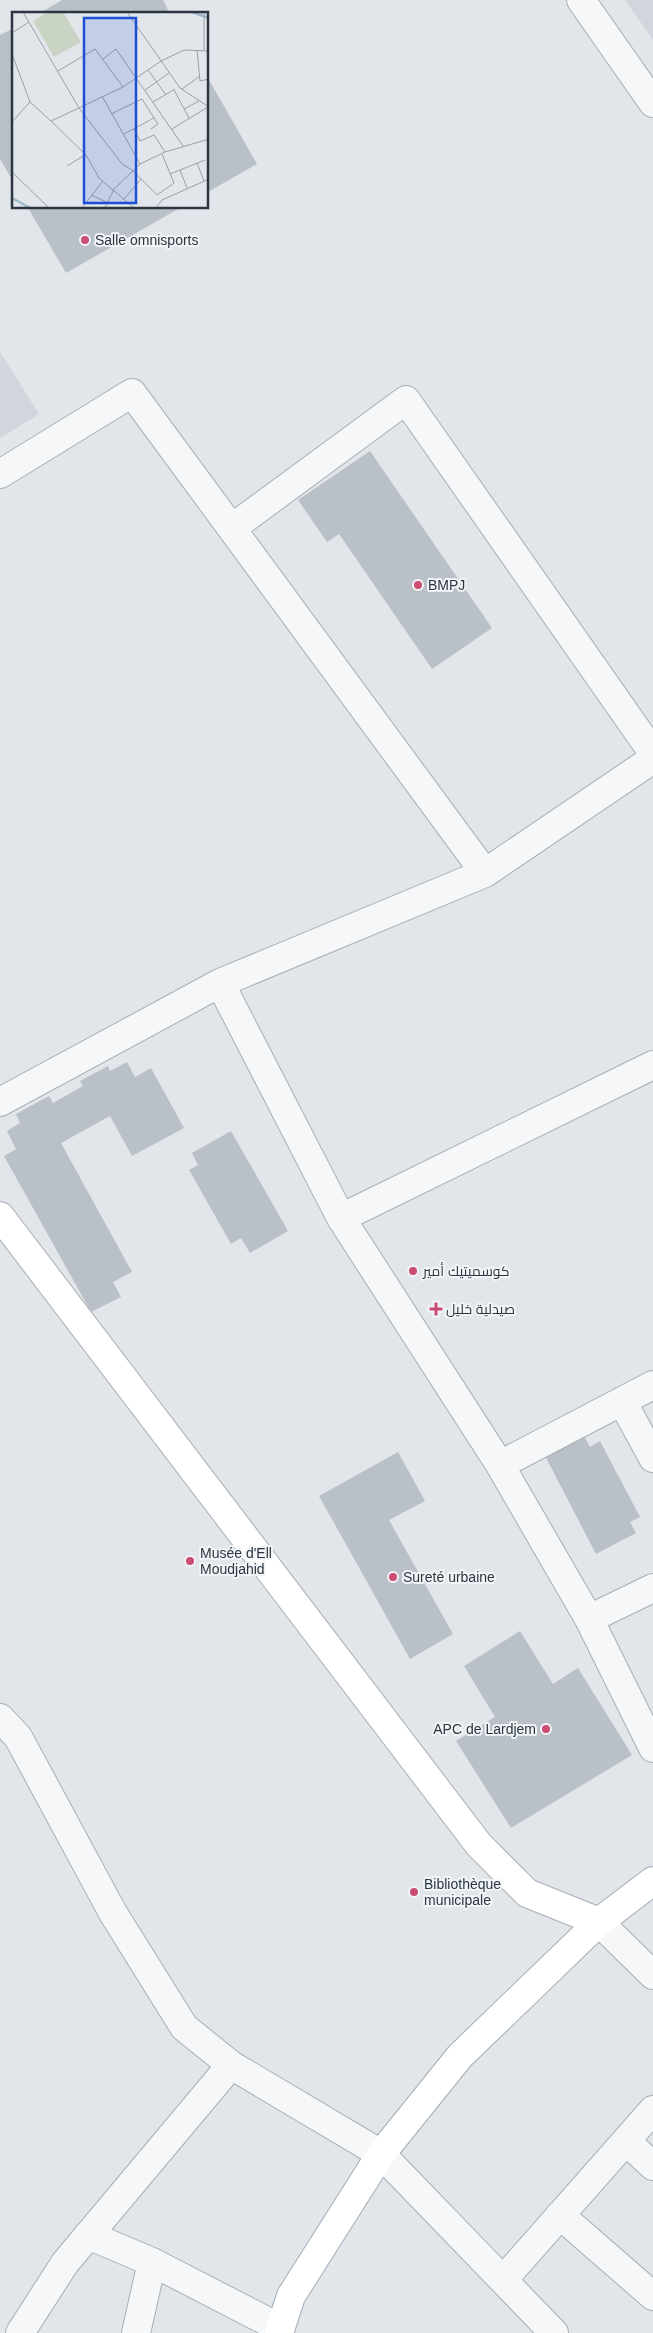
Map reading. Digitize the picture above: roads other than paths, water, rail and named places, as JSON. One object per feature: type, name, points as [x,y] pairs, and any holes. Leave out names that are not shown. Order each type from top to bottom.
[{"type":"main road","points":[[0,1216],[479,1844],[527,1893],[599,1922]]},
{"type":"main road","points":[[279,2331],[291,2296],[381,2154],[460,2056],[599,1922],[653,1881]]},
{"type":"street","points":[[581,0],[653,103]]},
{"type":"street","points":[[0,474],[132,393],[485,873]]},
{"type":"street","points":[[232,528],[406,400],[653,753]]},
{"type":"street","points":[[0,1102],[220,983],[485,873],[653,759]]},
{"type":"street","points":[[220,983],[341,1218],[500,1466],[589,1619],[653,1748]]},
{"type":"street","points":[[341,1218],[653,1064]]},
{"type":"street","points":[[500,1466],[653,1385]]},
{"type":"street","points":[[622,1401],[653,1458]]},
{"type":"street","points":[[589,1619],[653,1588]]},
{"type":"street","points":[[3,1726],[18,1737],[113,1913],[184,2027],[231,2064],[381,2154],[554,2333]]},
{"type":"street","points":[[599,1922],[653,1975]]},
{"type":"street","points":[[20,2333],[65,2263],[231,2064]]},
{"type":"street","points":[[503,2280],[653,2110]]},
{"type":"street","points":[[626,2141],[653,2166]]},
{"type":"street","points":[[560,2215],[653,2296]]},
{"type":"street","points":[[88,2235],[152,2262],[279,2331]]},
{"type":"street","points":[[136,2333],[152,2262]]},
{"type":"place","name":"Salle omnisports","points":[[85,240]]},
{"type":"place","name":"BMPJ","points":[[418,585]]},
{"type":"place","name":"كوسميتيك أمير","points":[[413,1271]]},
{"type":"place","name":"صيدلية خليل","points":[[436,1309]]},
{"type":"place","name":"Musée d'Ell Moudjahid","points":[[190,1561]]},
{"type":"place","name":"Sureté urbaine","points":[[393,1577]]},
{"type":"place","name":"APC de Lardjem","points":[[546,1729]]},
{"type":"place","name":"Bibliothèque municipale","points":[[414,1892]]}]
